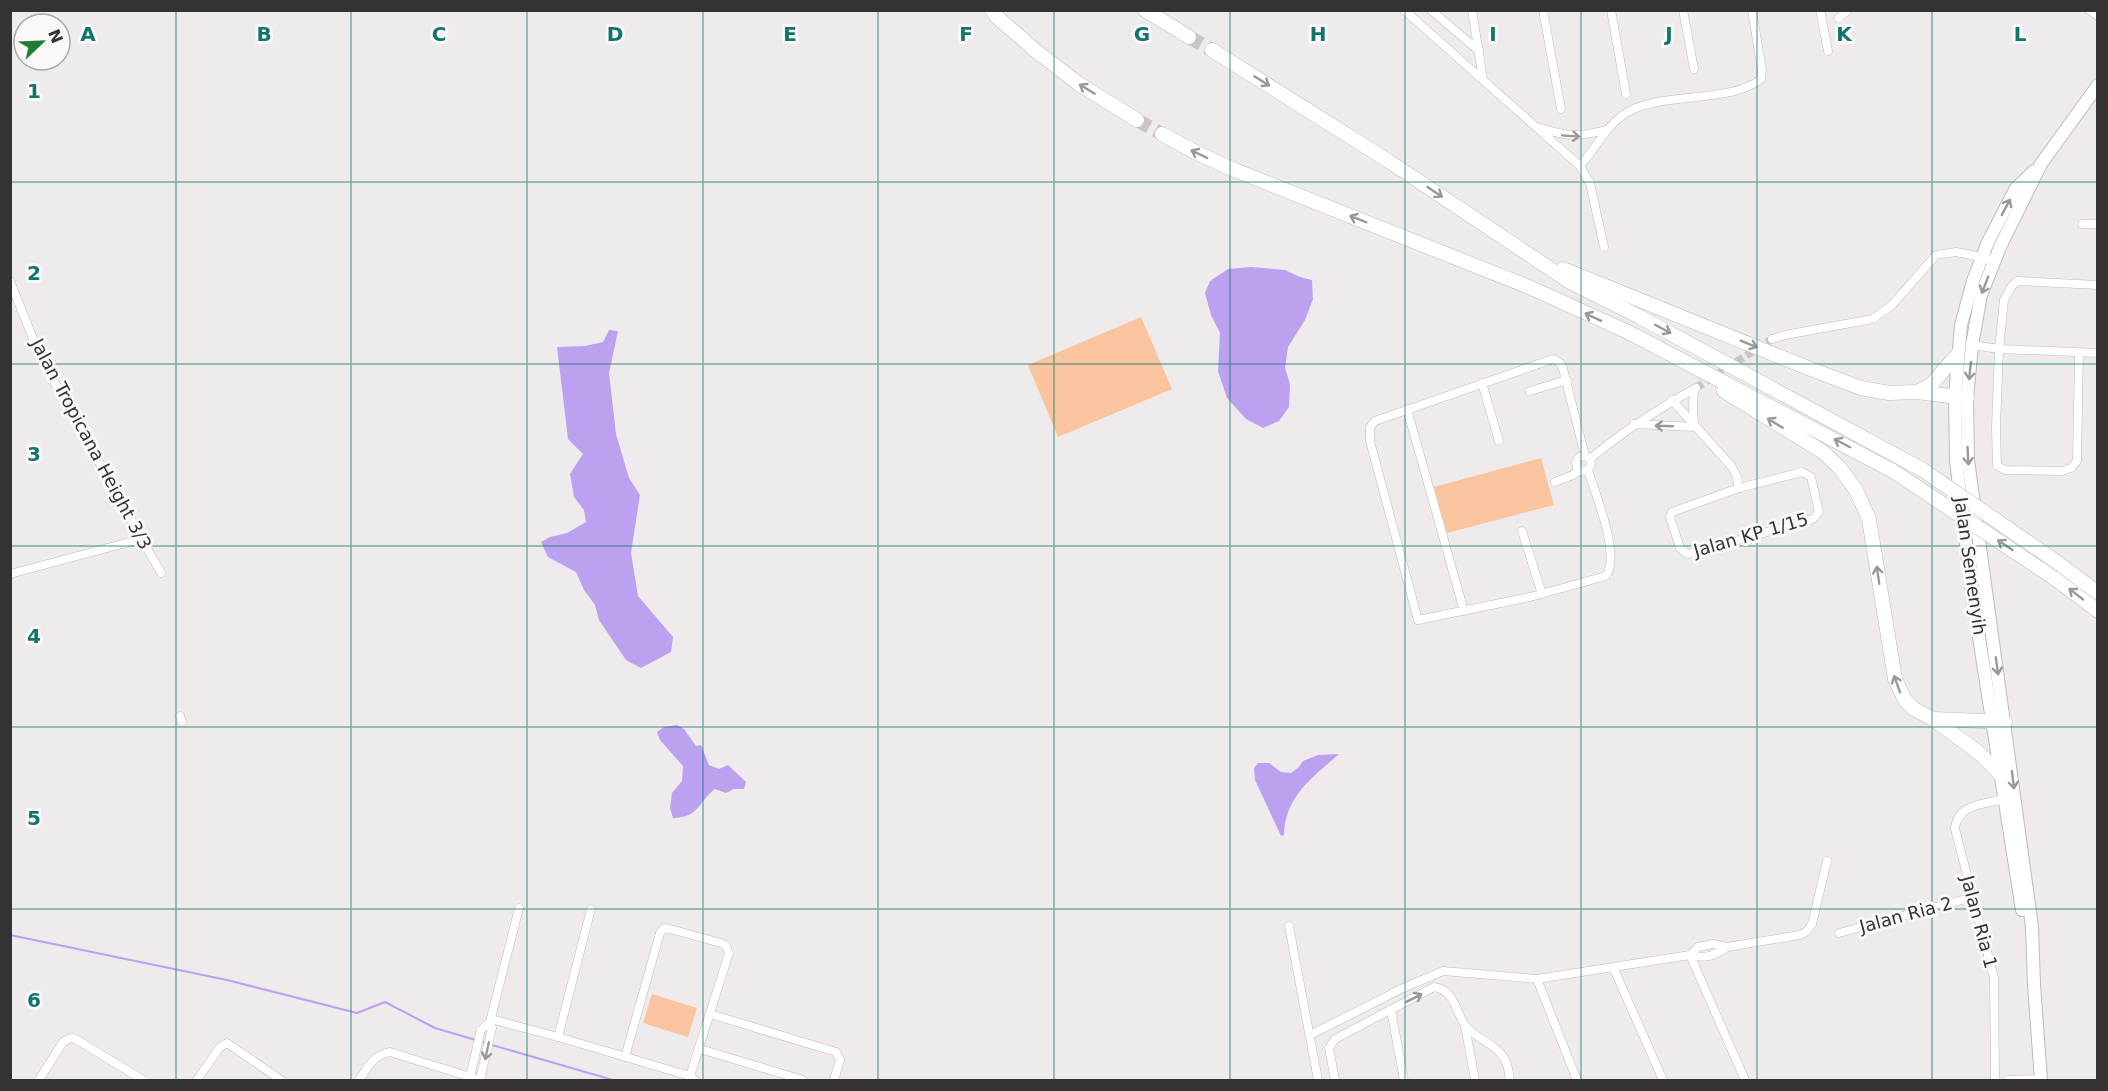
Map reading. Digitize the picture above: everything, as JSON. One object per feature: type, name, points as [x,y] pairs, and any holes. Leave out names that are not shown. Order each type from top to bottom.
[{"type":"highway","points":[[992,10],[1036,51],[1079,84],[1137,120]]},
{"type":"highway","points":[[1144,10],[1189,37]]},
{"type":"highway","points":[[1212,50],[1387,159],[1570,282],[1923,470],[2058,562],[2097,593]]},
{"type":"highway","points":[[1162,134],[1237,171],[1529,287],[1628,332],[1893,471],[2054,578],[2097,611]]},
{"type":"highway","points":[[1539,260],[1861,388],[1889,393],[1917,392],[1961,397]]},
{"type":"highway","points":[[1628,332],[1823,452],[1839,467],[1856,490],[1869,519],[1894,679],[1898,690],[1914,709],[1933,719],[1978,752],[2001,775]]},
{"type":"highway","points":[[1917,392],[1931,385],[1958,353]]},
{"type":"highway","points":[[1933,719],[1999,722]]},
{"type":"main road","name":"Jalan Semenyih","points":[[2034,985],[2001,775],[1999,722],[1984,574],[1968,460],[1958,353],[1960,332],[1973,281],[1988,259],[2041,164],[2097,86]]},
{"type":"main road","name":"Jalan Semenyih","points":[[1988,259],[1961,397],[1956,460],[1970,575],[1999,722],[2032,927],[2041,1080]]},
{"type":"main road","points":[[1958,353],[1972,345],[1960,332]]},
{"type":"main road","points":[[1970,575],[1984,574]]},
{"type":"street","points":[[1404,10],[1580,166],[1590,183],[1604,247]]},
{"type":"street","points":[[1431,10],[1479,51]]},
{"type":"street","points":[[1472,10],[1483,79]]},
{"type":"street","points":[[1543,10],[1561,109]]},
{"type":"street","points":[[1611,10],[1626,94]]},
{"type":"street","points":[[1683,10],[1694,69]]},
{"type":"street","points":[[1580,166],[1616,120],[1638,108],[1739,90],[1752,86],[1761,79],[1762,70],[1752,10]]},
{"type":"street","points":[[1820,10],[1828,51]]},
{"type":"street","points":[[1839,18],[1848,10]]},
{"type":"street","points":[[1537,127],[1572,136],[1584,136],[1606,130]]},
{"type":"street","points":[[2082,224],[2097,224]]},
{"type":"street","points":[[1772,339],[1873,319],[1892,305],[1936,255],[1956,252],[1988,259]]},
{"type":"street","name":"Jalan Tropicana Height 3/3","points":[[10,281],[40,356],[161,573]]},
{"type":"street","points":[[2079,353],[2077,461],[2071,468],[2062,471],[2004,470],[1997,466],[1999,349],[2004,300],[2011,287],[2017,281],[2097,285]]},
{"type":"street","points":[[1972,345],[1999,349],[2097,353]]},
{"type":"street","points":[[1555,482],[1592,465],[1587,457],[1560,363],[1553,359],[1375,421],[1370,427],[1370,441],[1418,620],[1542,594],[1606,576],[1609,571],[1610,546],[1584,470]]},
{"type":"street","points":[[1530,391],[1566,380]]},
{"type":"street","points":[[1482,383],[1499,441]]},
{"type":"street","points":[[1584,470],[1577,468],[1576,462],[1579,457],[1587,457],[1672,400],[1695,389],[1693,408],[1695,427]]},
{"type":"street","points":[[1672,400],[1732,467],[1739,488]]},
{"type":"street","points":[[1407,409],[1464,611]]},
{"type":"street","points":[[1634,424],[1695,427]]},
{"type":"street","name":"Jalan KP 1/15","points":[[1805,473],[1810,477],[1819,512],[1812,519],[1687,554],[1680,548],[1670,517],[1672,512],[1739,488],[1805,473]]},
{"type":"street","points":[[1522,531],[1542,594]]},
{"type":"street","points":[[10,574],[141,539]]},
{"type":"street","name":"Jalan Ria 1","points":[[1995,1080],[1994,978],[1955,829],[1955,820],[1968,807],[2004,799]]},
{"type":"street","points":[[1310,1035],[1401,989],[1443,971],[1537,979],[1690,955],[1698,947],[1705,945],[1727,947],[1800,935],[1812,924],[1827,861]]},
{"type":"street","name":"Jalan Ria 2","points":[[1839,933],[1973,897]]},
{"type":"street","points":[[359,1080],[374,1058],[390,1052],[480,1080],[491,1032],[491,1021],[519,908]]},
{"type":"street","points":[[558,1037],[591,909]]},
{"type":"street","points":[[1289,926],[1318,1080]]},
{"type":"street","points":[[491,1021],[558,1037],[693,1078],[699,1049],[729,953],[726,946],[664,928],[660,933],[625,1057]]},
{"type":"street","points":[[1690,955],[1745,1080]]},
{"type":"street","points":[[1613,967],[1663,1080]]},
{"type":"street","points":[[1537,979],[1576,1080]]},
{"type":"street","points":[[1335,1080],[1329,1048],[1335,1039],[1434,987],[1449,994],[1465,1026],[1475,1080]]},
{"type":"street","points":[[1391,1010],[1404,1080]]},
{"type":"street","points":[[710,1014],[836,1052],[840,1060],[834,1080]]},
{"type":"street","points":[[471,1078],[481,1030],[491,1021]]},
{"type":"street","points":[[1465,1026],[1499,1051],[1506,1060],[1510,1080]]},
{"type":"street","points":[[39,1080],[63,1042],[69,1038],[74,1038],[143,1080]]},
{"type":"street","points":[[197,1080],[220,1047],[226,1043],[281,1080]]},
{"type":"street","points":[[699,1049],[803,1080]]},
{"type":"street","points":[[2008,1080],[2041,1080]]},
{"type":"shaded area","points":[[1251,267],[1285,270],[1312,280],[1313,299],[1305,320],[1288,347],[1285,368],[1290,384],[1289,407],[1279,421],[1263,428],[1246,419],[1227,398],[1218,371],[1220,333],[1211,315],[1205,293],[1210,281],[1228,269]]},
{"type":"shaded area","points":[[1141,317],[1172,389],[1058,437],[1028,365]]},
{"type":"shaded area","points":[[609,330],[618,331],[609,373],[616,434],[629,478],[640,495],[631,553],[638,596],[673,637],[671,652],[641,668],[626,660],[599,620],[595,605],[584,590],[576,572],[548,557],[541,542],[567,533],[586,522],[584,510],[574,497],[570,474],[583,454],[568,439],[557,347],[585,346],[603,342]]},
{"type":"shaded area","points":[[1541,458],[1554,505],[1447,533],[1434,487]]},
{"type":"shaded area","points":[[677,725],[684,729],[696,746],[701,745],[709,765],[719,769],[728,765],[746,782],[744,789],[734,789],[726,793],[715,789],[693,812],[673,818],[670,808],[672,793],[682,781],[683,766],[660,740],[657,732],[664,727]]},
{"type":"shaded area","points":[[1339,754],[1302,788],[1289,809],[1284,835],[1281,836],[1255,780],[1254,768],[1258,763],[1269,763],[1281,772],[1291,773],[1303,761],[1318,755]]},
{"type":"shaded area","points":[[652,994],[697,1008],[688,1037],[643,1023]]},
{"type":"waterway","points":[[10,935],[227,980],[357,1013],[385,1002],[435,1028],[486,1043]]},
{"type":"waterway","points":[[492,1045],[613,1080]]},
{"type":"tunnel","points":[[1189,37],[1212,50]]},
{"type":"tunnel","points":[[1137,120],[1162,134]]},
{"type":"tunnel","points":[[1696,388],[1772,339]]}]
